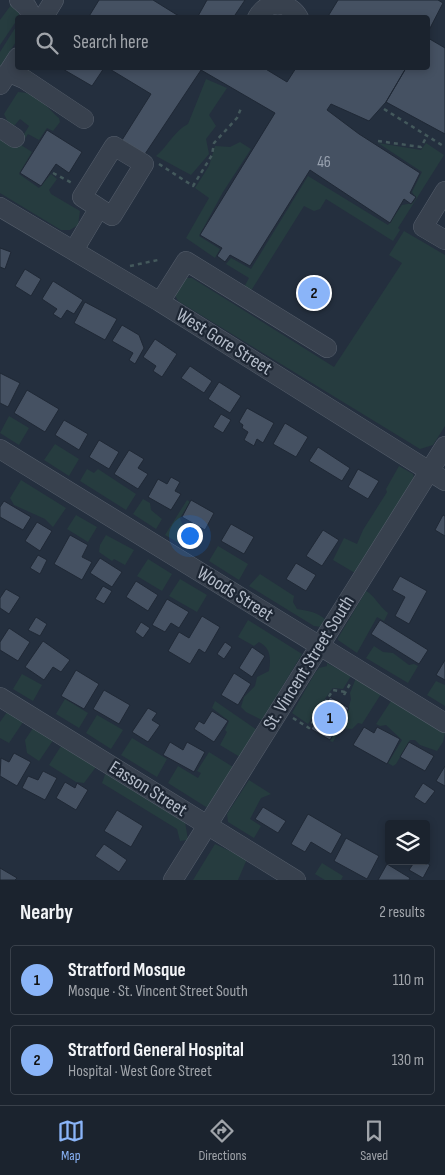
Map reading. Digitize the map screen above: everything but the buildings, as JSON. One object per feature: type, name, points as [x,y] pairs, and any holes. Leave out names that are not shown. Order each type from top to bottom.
[{"type":"street","points":[[19,0],[31,15]]},
{"type":"street","points":[[45,15],[54,0]]},
{"type":"street","points":[[259,15],[265,7],[283,2],[294,9],[297,15]]},
{"type":"street","points":[[9,71],[84,119]]},
{"type":"street","points":[[445,191],[423,227],[445,240]]},
{"type":"street","name":"West Gore Street","points":[[0,207],[160,302],[437,476]]},
{"type":"street","points":[[74,250],[99,208]]},
{"type":"street","points":[[160,302],[186,261],[327,348]]},
{"type":"street","name":"St. Vincent Street South","points":[[173,880],[320,646],[437,476],[445,446]]},
{"type":"street","name":"Woods Street","points":[[0,450],[445,723]]},
{"type":"street","name":"Easson Street","points":[[0,697],[296,880]]},
{"type":"path","points":[[384,109],[445,147]]},
{"type":"path","points":[[378,141],[421,147],[427,136]]},
{"type":"path","points":[[126,267],[158,260]]},
{"type":"path","points":[[286,714],[309,728],[333,690],[344,693],[352,678]]},
{"type":"green space","points":[[11,5],[19,13],[19,15],[15,15],[15,23],[0,45],[0,20]]},
{"type":"green space","points":[[15,28],[15,43],[0,67],[0,52]]},
{"type":"green space","points":[[206,79],[227,88],[209,115],[216,126],[206,139],[209,154],[191,175],[156,156],[179,130],[188,124]]},
{"type":"green space","points":[[18,92],[36,97],[59,118],[60,122],[53,131],[47,128],[39,140],[28,134],[21,145],[32,152],[19,174],[39,188],[51,174],[57,179],[49,190],[51,194],[80,211],[78,225],[70,230],[61,230],[0,193],[0,138],[16,147],[29,126],[20,119],[14,126],[8,122],[4,114]]},
{"type":"green space","points":[[240,142],[251,149],[223,192],[199,236],[220,249],[215,258],[186,238],[209,198],[195,188],[209,166],[215,146],[230,147]]},
{"type":"green space","points":[[378,143],[421,150],[426,143],[444,155],[398,228],[400,230],[393,241],[326,199],[320,209],[314,211],[304,206],[249,294],[243,289],[249,278],[226,264],[231,258],[251,269],[308,176],[388,225],[402,205],[413,203],[416,198],[412,192],[422,172]]},
{"type":"green space","points":[[404,231],[445,255],[445,426],[433,445],[420,449],[178,301],[174,293],[186,278],[192,278],[334,367],[402,263],[389,255]]},
{"type":"green space","points":[[9,416],[29,428],[19,445],[0,433]]},
{"type":"green space","points":[[55,444],[79,459],[69,476],[44,460]]},
{"type":"green space","points":[[399,466],[413,474],[414,479],[355,573],[333,560],[344,538],[357,544],[363,530],[387,492],[386,489]]},
{"type":"green space","points":[[87,469],[94,473],[98,469],[136,494],[126,510],[80,481]]},
{"type":"green space","points":[[21,480],[66,508],[53,527],[45,519],[14,505],[10,498]]},
{"type":"green space","points":[[143,499],[150,503],[151,510],[162,519],[156,529],[133,514]]},
{"type":"green space","points":[[187,500],[190,502],[180,518],[184,528],[194,538],[189,549],[165,535]]},
{"type":"green space","points":[[76,515],[97,527],[88,542],[67,529]]},
{"type":"green space","points":[[106,535],[134,550],[125,565],[114,559],[112,561],[99,552],[100,545]]},
{"type":"green space","points":[[218,546],[248,564],[239,580],[209,561]]},
{"type":"green space","points":[[148,559],[172,574],[162,591],[137,576]]},
{"type":"green space","points":[[260,574],[294,596],[293,602],[297,609],[309,611],[323,617],[326,620],[321,627],[314,626],[249,586]]},
{"type":"green space","points":[[180,579],[207,595],[197,612],[169,596]]},
{"type":"green space","points":[[366,591],[388,613],[384,621],[377,617],[357,653],[338,640],[338,638]]},
{"type":"green space","points":[[248,620],[302,654],[262,720],[246,712],[241,707],[244,697],[255,686],[257,677],[269,671],[270,667],[269,654],[263,644],[259,642],[254,646],[238,637]]},
{"type":"green space","points":[[374,646],[383,652],[393,653],[409,665],[414,664],[418,666],[408,683],[366,658]]},
{"type":"green space","points":[[327,663],[351,676],[343,689],[333,688],[308,724],[292,713],[315,673],[319,668],[327,666]]},
{"type":"green space","points":[[22,674],[42,685],[33,701],[13,689]]},
{"type":"green space","points":[[356,678],[381,694],[362,724],[358,723],[352,729],[341,728],[333,742],[330,741],[349,706],[350,693]]},
{"type":"green space","points":[[436,681],[445,685],[445,706],[427,695]]},
{"type":"green space","points":[[65,699],[88,713],[79,728],[56,714]]},
{"type":"green space","points":[[215,701],[257,730],[240,757],[220,745],[227,732],[225,730],[229,721],[212,708]]},
{"type":"green space","points":[[391,701],[445,733],[443,742],[437,751],[420,745],[415,740],[410,740],[396,764],[393,766],[388,763],[402,740],[386,725],[380,726],[376,724]]},
{"type":"green space","points":[[7,712],[23,722],[9,743],[0,738],[0,722]]},
{"type":"green space","points":[[97,715],[123,730],[111,749],[86,733]]},
{"type":"green space","points":[[33,728],[54,739],[39,761],[27,753],[25,740]]},
{"type":"green space","points":[[132,738],[167,759],[157,777],[121,755]]},
{"type":"green space","points":[[61,746],[96,767],[84,783],[76,782],[49,765]]},
{"type":"green space","points":[[209,752],[233,767],[211,805],[206,807],[168,783],[178,766],[198,778],[201,773],[197,771]]},
{"type":"green space","points":[[106,772],[185,822],[188,840],[180,841],[177,829],[102,783]]},
{"type":"green space","points":[[249,780],[271,794],[261,798],[250,819],[261,826],[254,838],[228,822],[227,814]]},
{"type":"green space","points":[[215,844],[247,859],[238,880],[193,880]]},
{"type":"green space","points":[[322,863],[343,876],[341,880],[325,880],[315,874]]},
{"type":"place","name":"Stratford General Hospital","points":[[314,293]]},
{"type":"place","name":"Stratford Mosque","points":[[330,718]]}]
